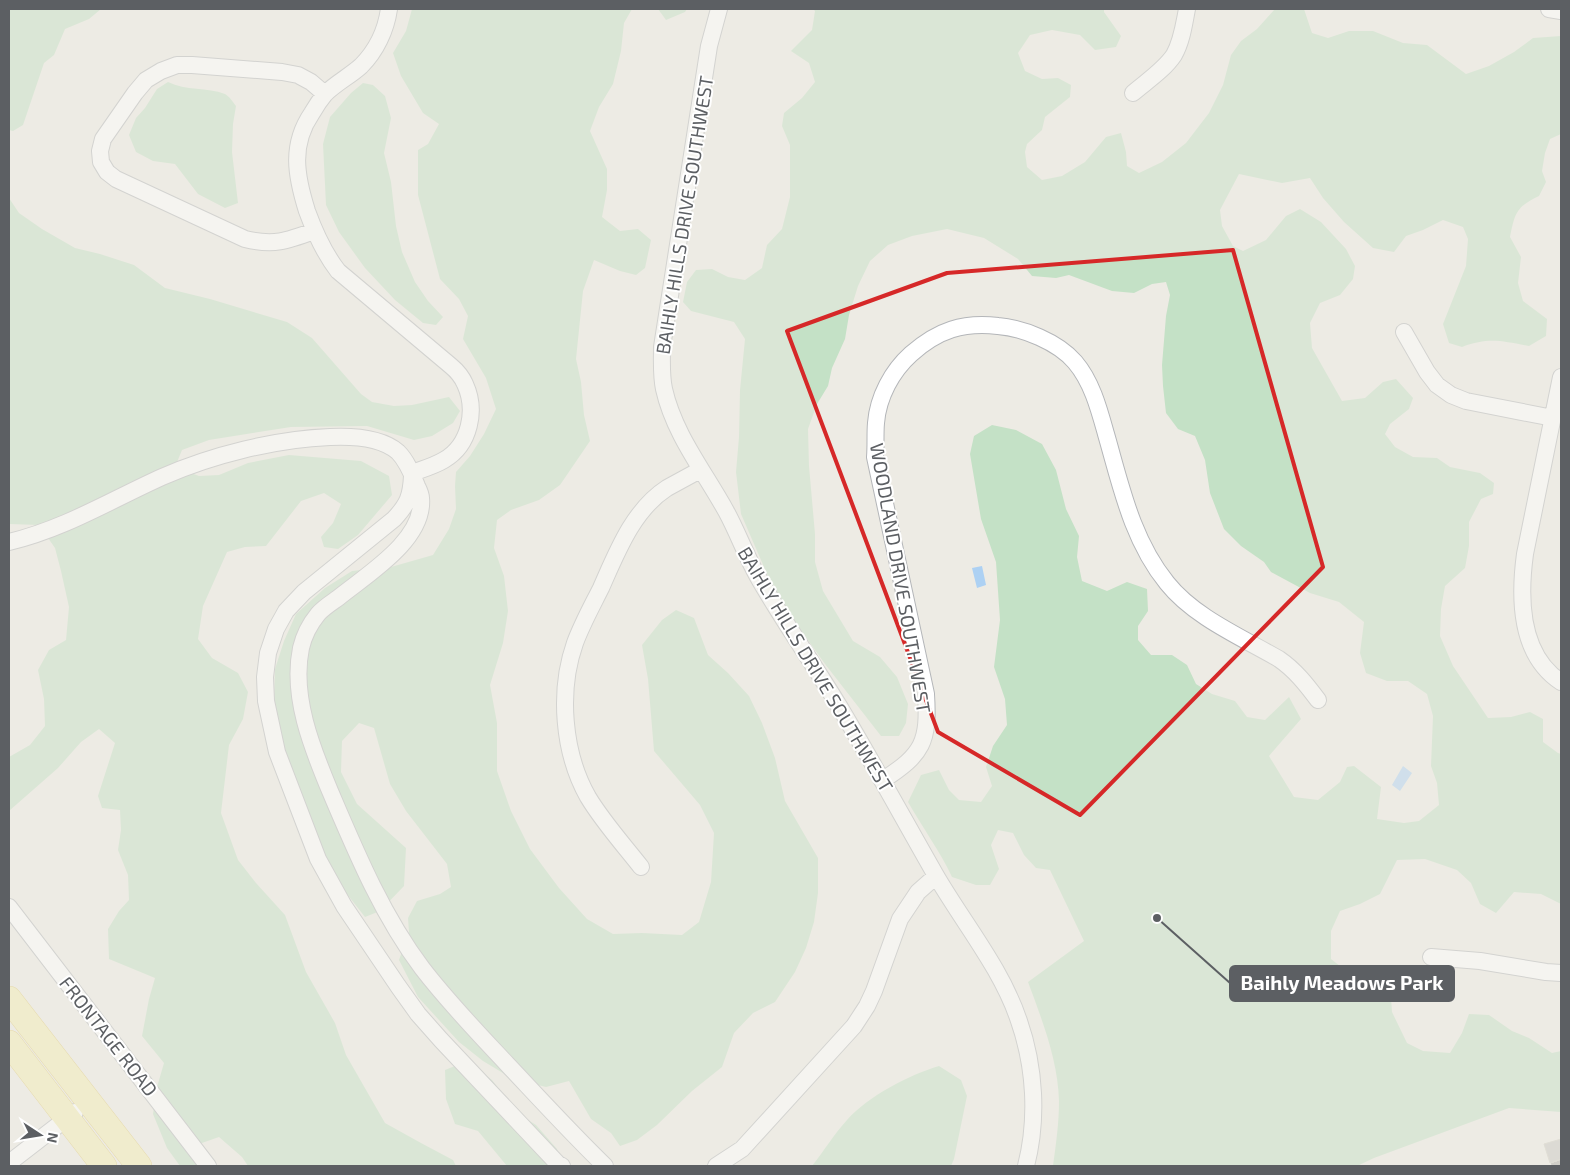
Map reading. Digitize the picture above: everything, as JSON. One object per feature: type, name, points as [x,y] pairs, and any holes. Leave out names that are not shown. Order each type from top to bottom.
[{"type":"main road","points":[[9,999],[139,1166]]},
{"type":"main road","points":[[9,1043],[104,1166]]},
{"type":"street","points":[[388,9],[385,28],[372,53],[361,65],[325,94],[318,102],[303,128],[298,146],[297,174],[314,232],[338,272],[451,366],[460,375],[465,384],[471,406],[471,417],[469,427],[460,445],[446,460],[412,473]]},
{"type":"street","name":"BAIHLY HILLS DRIVE SOUTHWEST","points":[[719,9],[708,56],[662,347],[664,388],[678,429],[700,470],[725,508],[760,579],[791,632],[838,704],[936,876],[998,976],[1019,1021],[1029,1056],[1033,1090],[1034,1122],[1026,1166]]},
{"type":"street","points":[[1133,92],[1165,66],[1175,53],[1181,37],[1187,9]]},
{"type":"street","points":[[1549,9],[1561,11]]},
{"type":"street","points":[[314,232],[278,243],[263,243],[245,238],[116,179],[107,172],[101,162],[100,151],[103,139],[146,80],[161,71],[177,65],[192,64],[298,75],[311,82],[325,94]]},
{"type":"street","name":"WOODLAND DRIVE SOUTHWEST","points":[[883,780],[905,766],[916,755],[927,727],[927,714],[926,694],[876,457],[876,422],[881,399],[892,376],[907,358],[924,343],[943,332],[963,326],[985,324],[1008,326],[1035,334],[1054,344],[1074,360],[1084,374],[1094,396],[1128,512],[1152,564],[1167,584],[1183,600],[1203,615],[1289,666],[1303,680],[1318,700]]},
{"type":"street","points":[[1404,332],[1427,372],[1437,385],[1451,395],[1466,401],[1553,418]]},
{"type":"street","points":[[1561,377],[1525,554],[1522,580],[1522,599],[1526,628],[1532,644],[1541,663],[1561,682]]},
{"type":"street","points":[[9,542],[36,536],[60,526],[164,476],[202,462],[253,448],[313,437],[341,436],[380,442],[397,452],[412,473],[421,497],[420,512],[405,541],[387,558],[320,612],[306,630],[299,673],[300,699],[308,729],[320,766],[353,845],[403,940],[456,1010],[605,1166]]},
{"type":"street","points":[[641,866],[598,813],[580,781],[566,726],[564,699],[568,671],[575,643],[613,560],[630,528],[646,506],[666,489],[700,470]]},
{"type":"street","points":[[412,473],[411,494],[404,508],[304,592],[286,611],[276,629],[268,653],[265,677],[266,701],[275,744],[318,859],[344,906],[398,986],[418,1014],[441,1040],[562,1166]]},
{"type":"street","points":[[716,1166],[742,1150],[854,1026],[874,991],[900,918],[911,900],[936,876]]},
{"type":"street","name":"FRONTAGE ROAD","points":[[9,907],[208,1166]]},
{"type":"street","points":[[1431,957],[1480,961],[1561,973]]},
{"type":"street","points":[[9,1162],[89,1101]]},
{"type":"highlighted area","points":[[1233,250],[1323,567],[1080,815],[938,732],[787,331],[947,273]]},
{"type":"green space","points":[[9,9],[101,9],[89,19],[65,29],[54,55],[44,63],[23,125],[13,131],[9,130]]},
{"type":"green space","points":[[412,9],[632,9],[624,23],[621,51],[613,84],[599,107],[590,131],[607,169],[607,190],[602,217],[620,231],[638,229],[651,240],[645,268],[636,275],[620,271],[594,260],[583,291],[576,359],[581,382],[584,415],[590,441],[560,485],[539,500],[511,510],[497,520],[494,548],[504,576],[508,611],[503,643],[490,685],[497,723],[497,771],[511,811],[530,849],[559,888],[587,919],[613,934],[682,935],[699,922],[711,882],[714,833],[700,805],[654,751],[648,679],[642,645],[662,620],[676,610],[694,618],[708,655],[749,696],[762,723],[775,758],[785,801],[818,858],[818,893],[814,922],[806,948],[795,972],[775,1002],[753,1013],[734,1033],[722,1067],[692,1091],[657,1125],[637,1140],[620,1146],[611,1133],[591,1119],[569,1081],[546,1087],[513,1079],[483,1061],[459,1042],[418,997],[399,960],[409,932],[408,918],[417,901],[440,894],[451,887],[447,864],[406,811],[390,784],[374,728],[359,723],[342,741],[341,772],[357,804],[406,848],[404,886],[380,911],[365,917],[343,889],[324,852],[295,782],[274,705],[275,669],[284,641],[296,614],[325,588],[352,571],[391,567],[433,555],[449,529],[456,509],[456,472],[470,456],[484,434],[496,409],[486,378],[463,339],[468,316],[459,299],[440,279],[418,195],[418,150],[428,144],[439,124],[423,113],[401,76],[393,53],[406,31]]},
{"type":"green space","points":[[658,9],[687,9],[685,12],[666,20]]},
{"type":"green space","points":[[813,9],[1104,9],[1104,12],[1121,36],[1116,47],[1095,50],[1080,35],[1052,30],[1030,35],[1018,53],[1025,71],[1042,79],[1058,78],[1071,85],[1070,97],[1045,117],[1042,130],[1027,144],[1025,152],[1027,167],[1042,180],[1062,176],[1085,162],[1106,137],[1121,133],[1126,152],[1127,166],[1139,173],[1162,162],[1186,143],[1209,113],[1223,85],[1231,55],[1241,41],[1257,29],[1275,9],[1304,9],[1312,33],[1328,38],[1349,31],[1373,31],[1403,43],[1427,45],[1466,74],[1489,66],[1514,52],[1533,38],[1561,36],[1561,134],[1550,139],[1545,153],[1542,171],[1546,182],[1539,196],[1521,207],[1515,216],[1510,237],[1521,257],[1518,283],[1523,301],[1547,319],[1546,336],[1529,346],[1495,341],[1480,342],[1462,347],[1449,343],[1443,324],[1466,266],[1468,239],[1463,227],[1443,220],[1406,236],[1394,252],[1373,248],[1344,222],[1323,198],[1310,178],[1282,183],[1239,174],[1220,210],[1222,226],[1233,246],[1243,251],[1266,240],[1286,216],[1300,209],[1321,222],[1346,249],[1355,266],[1353,279],[1340,295],[1320,303],[1310,323],[1312,348],[1342,401],[1365,398],[1383,382],[1396,379],[1413,398],[1409,409],[1390,424],[1385,434],[1395,447],[1413,457],[1437,458],[1450,467],[1480,473],[1494,483],[1493,494],[1481,499],[1469,522],[1469,546],[1465,568],[1445,586],[1441,609],[1440,636],[1453,666],[1488,718],[1511,717],[1530,712],[1543,719],[1543,742],[1561,754],[1561,904],[1541,894],[1514,892],[1496,913],[1480,904],[1471,883],[1457,870],[1425,859],[1397,860],[1380,894],[1340,911],[1331,931],[1331,959],[1350,974],[1379,975],[1390,983],[1392,1012],[1407,1043],[1423,1051],[1450,1053],[1462,1033],[1469,1014],[1489,1015],[1512,1031],[1529,1038],[1552,1053],[1561,1051],[1561,1112],[1509,1108],[1357,1166],[1053,1166],[1059,1101],[1056,1070],[1039,1011],[1028,982],[1084,941],[1050,870],[1036,868],[1024,855],[1013,833],[998,830],[991,845],[999,869],[990,885],[976,885],[952,877],[908,802],[921,775],[939,770],[949,790],[959,800],[981,802],[992,786],[986,767],[993,746],[1007,725],[1005,699],[994,667],[1000,620],[996,562],[981,519],[970,454],[974,436],[992,425],[1016,430],[1042,444],[1056,470],[1066,509],[1079,536],[1077,557],[1082,581],[1107,591],[1127,582],[1147,589],[1148,611],[1138,626],[1138,640],[1151,655],[1172,655],[1187,665],[1196,684],[1212,694],[1235,701],[1247,717],[1265,720],[1289,697],[1301,719],[1269,756],[1294,797],[1318,800],[1340,782],[1347,767],[1354,766],[1381,787],[1377,819],[1404,823],[1419,821],[1439,805],[1437,783],[1431,766],[1433,716],[1427,694],[1408,681],[1387,681],[1366,673],[1360,653],[1364,622],[1339,602],[1310,593],[1271,572],[1264,562],[1241,546],[1224,529],[1210,493],[1205,460],[1195,436],[1178,429],[1166,413],[1162,365],[1166,316],[1170,295],[1166,282],[1152,284],[1134,293],[1112,291],[1069,275],[1056,278],[1032,276],[1018,259],[984,238],[947,229],[912,236],[888,245],[870,261],[858,286],[849,315],[845,339],[832,368],[828,386],[817,404],[808,429],[815,562],[823,591],[853,641],[880,657],[897,677],[908,704],[906,723],[899,736],[881,736],[790,615],[767,574],[741,514],[736,472],[740,390],[745,339],[734,322],[691,311],[683,302],[687,282],[696,270],[712,269],[728,277],[745,280],[762,268],[767,245],[782,229],[790,197],[790,145],[782,126],[784,113],[802,98],[815,82],[809,63],[791,51],[812,30],[815,11]]},
{"type":"green space","points":[[168,82],[182,87],[211,90],[225,94],[236,106],[232,152],[238,203],[225,208],[198,194],[175,164],[153,161],[136,152],[129,135],[136,118],[157,89]]},
{"type":"green space","points":[[363,83],[373,85],[385,96],[391,118],[384,153],[391,182],[396,226],[402,252],[415,282],[428,301],[443,317],[436,325],[423,323],[395,300],[365,268],[339,232],[326,205],[323,144],[330,117],[351,93]]},
{"type":"green space","points":[[9,198],[19,213],[75,248],[134,265],[165,288],[287,322],[312,338],[361,394],[372,402],[394,406],[412,405],[449,397],[460,411],[453,423],[432,436],[414,440],[367,426],[291,427],[209,440],[182,450],[175,467],[199,476],[219,475],[248,463],[289,455],[361,461],[389,476],[392,495],[358,535],[338,549],[324,547],[321,537],[333,523],[341,504],[324,493],[301,501],[266,546],[245,547],[227,552],[203,606],[198,639],[212,658],[238,673],[248,692],[243,719],[229,745],[221,813],[238,860],[285,915],[306,972],[335,1023],[346,1055],[385,1123],[453,1160],[456,1166],[248,1166],[242,1157],[219,1137],[199,1144],[202,1166],[180,1166],[167,1148],[153,1114],[157,1087],[164,1063],[142,1036],[155,978],[109,959],[108,929],[119,911],[129,900],[128,875],[118,850],[121,830],[120,810],[102,808],[98,796],[115,743],[99,729],[81,742],[58,768],[9,811],[9,757],[30,745],[45,726],[44,699],[38,670],[49,650],[66,640],[69,607],[55,548],[39,525],[9,524]]},
{"type":"green space","points":[[467,1061],[492,1080],[517,1113],[536,1125],[557,1149],[562,1166],[507,1166],[478,1131],[455,1124],[446,1099],[445,1070]]},
{"type":"green space","points":[[939,1066],[961,1080],[967,1096],[951,1166],[812,1166],[842,1125],[866,1103],[890,1087]]},
{"type":"water","points":[[982,566],[986,585],[977,588],[972,568]]},
{"type":"water","points":[[1403,766],[1412,773],[1400,791],[1392,785]]},
{"type":"building","points":[[1561,1139],[1561,1159],[1550,1163],[1544,1144]]},
{"type":"place","name":"Baihly Meadows Park","points":[[1157,918]]}]
